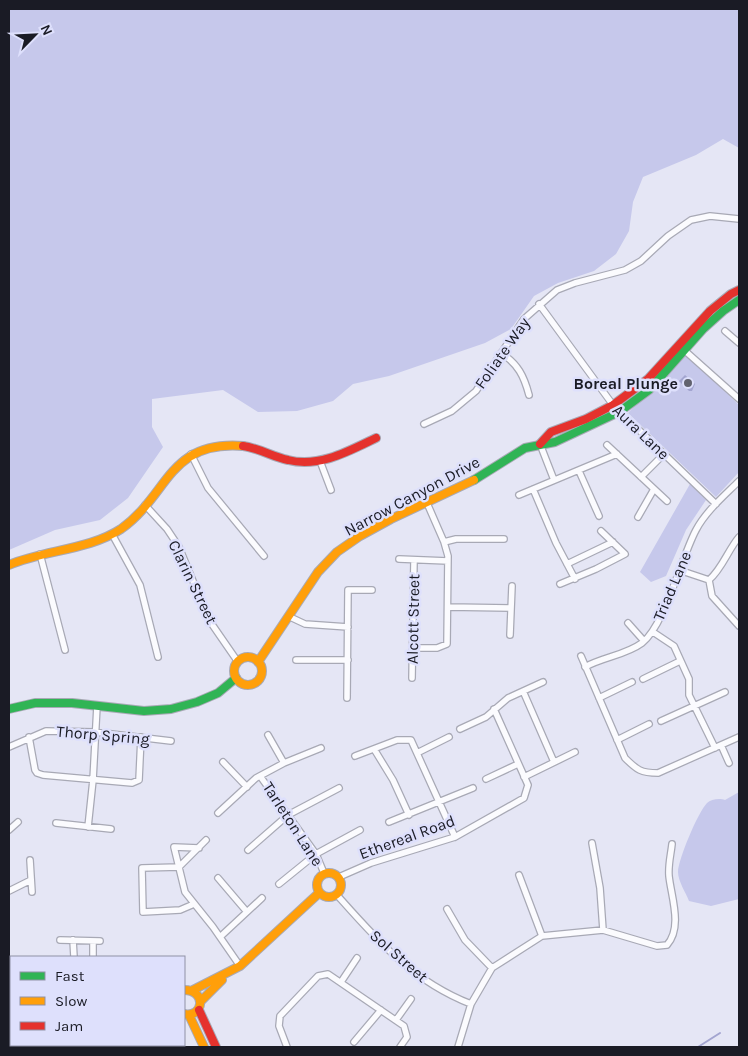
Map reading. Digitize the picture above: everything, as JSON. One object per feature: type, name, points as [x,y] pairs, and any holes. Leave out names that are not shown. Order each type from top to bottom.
[{"type":"street","name":"Foliate Way","points":[[424,424],[452,411],[476,391],[524,319],[557,290],[575,283],[625,270],[641,261],[668,236],[690,220],[710,216],[739,219]]},
{"type":"street","name":"Narrow Canyon Drive","points":[[236,678],[243,684],[248,685],[256,682],[262,670],[258,662],[290,617],[318,572],[337,552],[360,536],[391,519],[484,475],[525,448],[555,442],[619,412],[650,390],[710,310],[739,290]]},
{"type":"street","name":"Narrow Canyon Drive","points":[[540,444],[551,432],[586,419],[613,405],[648,379],[723,311],[739,300]]},
{"type":"street","name":"Aura Lane","points":[[539,304],[619,412],[716,504]]},
{"type":"street","points":[[724,331],[739,343]]},
{"type":"street","points":[[681,348],[739,399]]},
{"type":"street","points":[[501,353],[512,360],[519,368],[529,394]]},
{"type":"street","points":[[9,565],[23,558],[88,543],[112,534],[123,527],[145,505],[170,471],[191,454],[217,447],[248,446],[299,462],[320,461],[343,454],[376,438]]},
{"type":"street","points":[[540,444],[554,480]]},
{"type":"street","points":[[607,445],[666,501]]},
{"type":"street","points":[[191,454],[208,488],[264,556]]},
{"type":"street","points":[[519,494],[617,454]]},
{"type":"street","points":[[641,477],[664,454]]},
{"type":"street","points":[[320,461],[331,490]]},
{"type":"street","points":[[579,471],[599,516]]},
{"type":"street","name":"Triad Lane","points":[[585,667],[596,661],[623,652],[644,641],[653,632],[697,528],[716,504],[739,480]]},
{"type":"street","points":[[533,489],[556,543],[575,579]]},
{"type":"street","points":[[638,517],[654,489]]},
{"type":"street","points":[[413,648],[437,648],[447,644],[448,560],[444,542],[427,503]]},
{"type":"street","name":"Clarin Street","points":[[145,505],[179,547],[210,620],[238,662]]},
{"type":"street","points":[[560,584],[575,579],[625,554],[600,530]]},
{"type":"street","points":[[112,534],[140,585],[158,657]]},
{"type":"street","points":[[708,580],[716,575],[730,547],[739,537]]},
{"type":"street","points":[[444,542],[456,539],[504,539]]},
{"type":"street","points":[[567,564],[613,542]]},
{"type":"street","points":[[40,554],[65,650]]},
{"type":"street","points":[[399,559],[448,560]]},
{"type":"street","name":"Alcott Street","points":[[412,678],[414,560]]},
{"type":"street","points":[[679,570],[708,580]]},
{"type":"street","points":[[708,580],[712,596],[739,626]]},
{"type":"street","points":[[510,635],[512,586]]},
{"type":"street","points":[[347,698],[348,590],[372,590]]},
{"type":"street","points":[[448,607],[511,608]]},
{"type":"street","points":[[290,617],[305,624],[348,627]]},
{"type":"street","points":[[628,623],[644,641]]},
{"type":"street","points":[[653,632],[674,646],[689,679],[689,695],[714,748]]},
{"type":"street","points":[[581,656],[625,758],[636,769],[644,773],[658,774],[739,737]]},
{"type":"street","points":[[9,710],[35,703],[72,703],[144,712],[171,709],[197,702],[218,693],[236,678],[234,670],[238,662],[250,658],[258,662]]},
{"type":"street","points":[[296,660],[348,660]]},
{"type":"street","points":[[643,679],[680,661]]},
{"type":"street","points":[[460,729],[486,717],[508,698],[543,682]]},
{"type":"street","points":[[599,698],[632,682]]},
{"type":"street","points":[[523,691],[554,762]]},
{"type":"street","points":[[661,721],[725,692]]},
{"type":"street","points":[[88,827],[97,706]]},
{"type":"street","points":[[494,709],[524,777],[576,752]]},
{"type":"street","points":[[617,740],[649,724]]},
{"type":"street","name":"Thorp Spring","points":[[9,747],[46,731],[95,732],[171,741]]},
{"type":"street","points":[[268,735],[284,763]]},
{"type":"street","points":[[30,737],[34,770],[37,773],[132,783],[139,780],[140,738]]},
{"type":"street","points":[[417,753],[449,737]]},
{"type":"street","points":[[356,756],[397,740],[411,740],[454,837]]},
{"type":"street","points":[[721,745],[729,762]]},
{"type":"street","points":[[218,814],[252,781],[284,763],[321,748]]},
{"type":"street","points":[[374,749],[393,780],[409,815]]},
{"type":"street","points":[[223,762],[247,787]]},
{"type":"street","points":[[486,779],[518,764]]},
{"type":"street","name":"Tarleton Lane","points":[[260,776],[316,854],[324,873]]},
{"type":"street","name":"Ethereal Road","points":[[339,877],[371,863],[454,837],[524,798],[528,785],[524,777]]},
{"type":"street","points":[[248,850],[288,815],[339,788]]},
{"type":"street","points":[[389,822],[473,788]]},
{"type":"street","points":[[9,830],[18,822]]},
{"type":"street","points":[[56,823],[111,829]]},
{"type":"street","points":[[279,884],[316,854],[360,830]]},
{"type":"street","points":[[194,904],[180,910],[143,912],[142,868],[179,867],[206,840]]},
{"type":"street","points":[[592,844],[600,888],[603,930]]},
{"type":"street","points":[[458,1047],[471,1004],[492,968],[542,936],[603,930],[657,946],[667,945],[673,936],[675,918],[669,874],[672,844]]},
{"type":"street","points":[[200,848],[174,847],[185,892],[240,966]]},
{"type":"street","points":[[30,860],[32,892]]},
{"type":"street","points":[[332,873],[339,877],[341,888],[337,895],[326,897],[319,893],[317,882],[321,875],[332,873]]},
{"type":"street","points":[[519,875],[542,936]]},
{"type":"street","points":[[218,878],[247,912]]},
{"type":"street","points":[[9,891],[31,880]]},
{"type":"street","points":[[185,990],[193,990],[240,966],[319,893]]},
{"type":"street","name":"Sol Street","points":[[337,895],[384,947],[405,966],[430,984],[471,1004]]},
{"type":"street","points":[[220,937],[262,898]]},
{"type":"street","points":[[447,908],[465,940],[492,968]]},
{"type":"street","points":[[60,940],[100,941]]},
{"type":"street","points":[[74,940],[74,956]]},
{"type":"street","points":[[92,941],[93,956]]},
{"type":"street","points":[[341,982],[357,958]]},
{"type":"street","points":[[216,1047],[199,1010],[201,1001],[229,973]]},
{"type":"street","points":[[286,1047],[278,1021],[283,1012],[318,976],[328,974],[404,1026],[407,1037],[400,1047]]},
{"type":"street","points":[[193,990],[198,994],[201,1001]]},
{"type":"street","points":[[396,1020],[412,999]]},
{"type":"street","points":[[199,1010],[186,1014],[204,1047]]},
{"type":"street","points":[[354,1042],[382,1010]]},
{"type":"shaded area","points":[[9,9],[739,9],[739,148],[723,139],[696,155],[643,177],[633,202],[629,231],[616,254],[594,271],[558,283],[534,296],[511,329],[485,343],[389,376],[353,384],[333,401],[297,411],[258,412],[223,390],[152,399],[152,427],[163,447],[128,498],[100,520],[55,530],[9,550]]},
{"type":"shaded area","points":[[685,353],[739,405],[739,472],[716,497],[628,413]]},
{"type":"shaded area","name":"Boreal Plunge","points":[[685,375],[695,384],[692,391],[689,391],[679,381]]},
{"type":"shaded area","points":[[690,484],[706,500],[686,530],[666,576],[651,582],[640,572]]},
{"type":"shaded area","points":[[739,792],[739,899],[711,906],[689,901],[678,872],[681,857],[694,826],[707,803],[716,799],[725,800]]},
{"type":"waterway","points":[[698,1047],[720,1033]]},
{"type":"traffic: fast","points":[[474,480],[525,448],[555,442],[619,412],[649,390],[703,329],[739,300]]},
{"type":"traffic: fast","points":[[9,709],[35,703],[72,703],[144,711],[171,709],[197,702],[218,693],[236,678]]},
{"type":"traffic: slow","points":[[9,565],[37,556],[81,546],[108,536],[121,529],[137,515],[172,472],[184,461],[199,452],[218,446],[243,446]]},
{"type":"traffic: slow","points":[[258,662],[318,572],[337,552],[360,536],[391,519],[474,480]]},
{"type":"traffic: slow","points":[[248,657],[258,661],[262,671],[258,681],[248,685],[238,681],[234,671],[238,661],[248,657]]},
{"type":"traffic: slow","points":[[329,873],[338,876],[341,885],[338,894],[329,897],[320,894],[317,885],[320,876],[329,873]]},
{"type":"traffic: slow","points":[[193,990],[240,966],[319,893]]},
{"type":"traffic: slow","points":[[201,1001],[222,980]]},
{"type":"traffic: slow","points":[[185,990],[197,994],[200,1004],[196,1012],[185,1014]]},
{"type":"traffic: slow","points":[[189,1015],[204,1047]]},
{"type":"traffic: jam","points":[[540,444],[551,432],[586,419],[613,405],[648,379],[710,311],[739,290]]},
{"type":"traffic: jam","points":[[243,446],[288,460],[311,462],[334,457],[376,438]]},
{"type":"traffic: jam","points":[[199,1010],[216,1047]]},
{"type":"place","name":"Boreal Plunge","points":[[688,383]]}]
